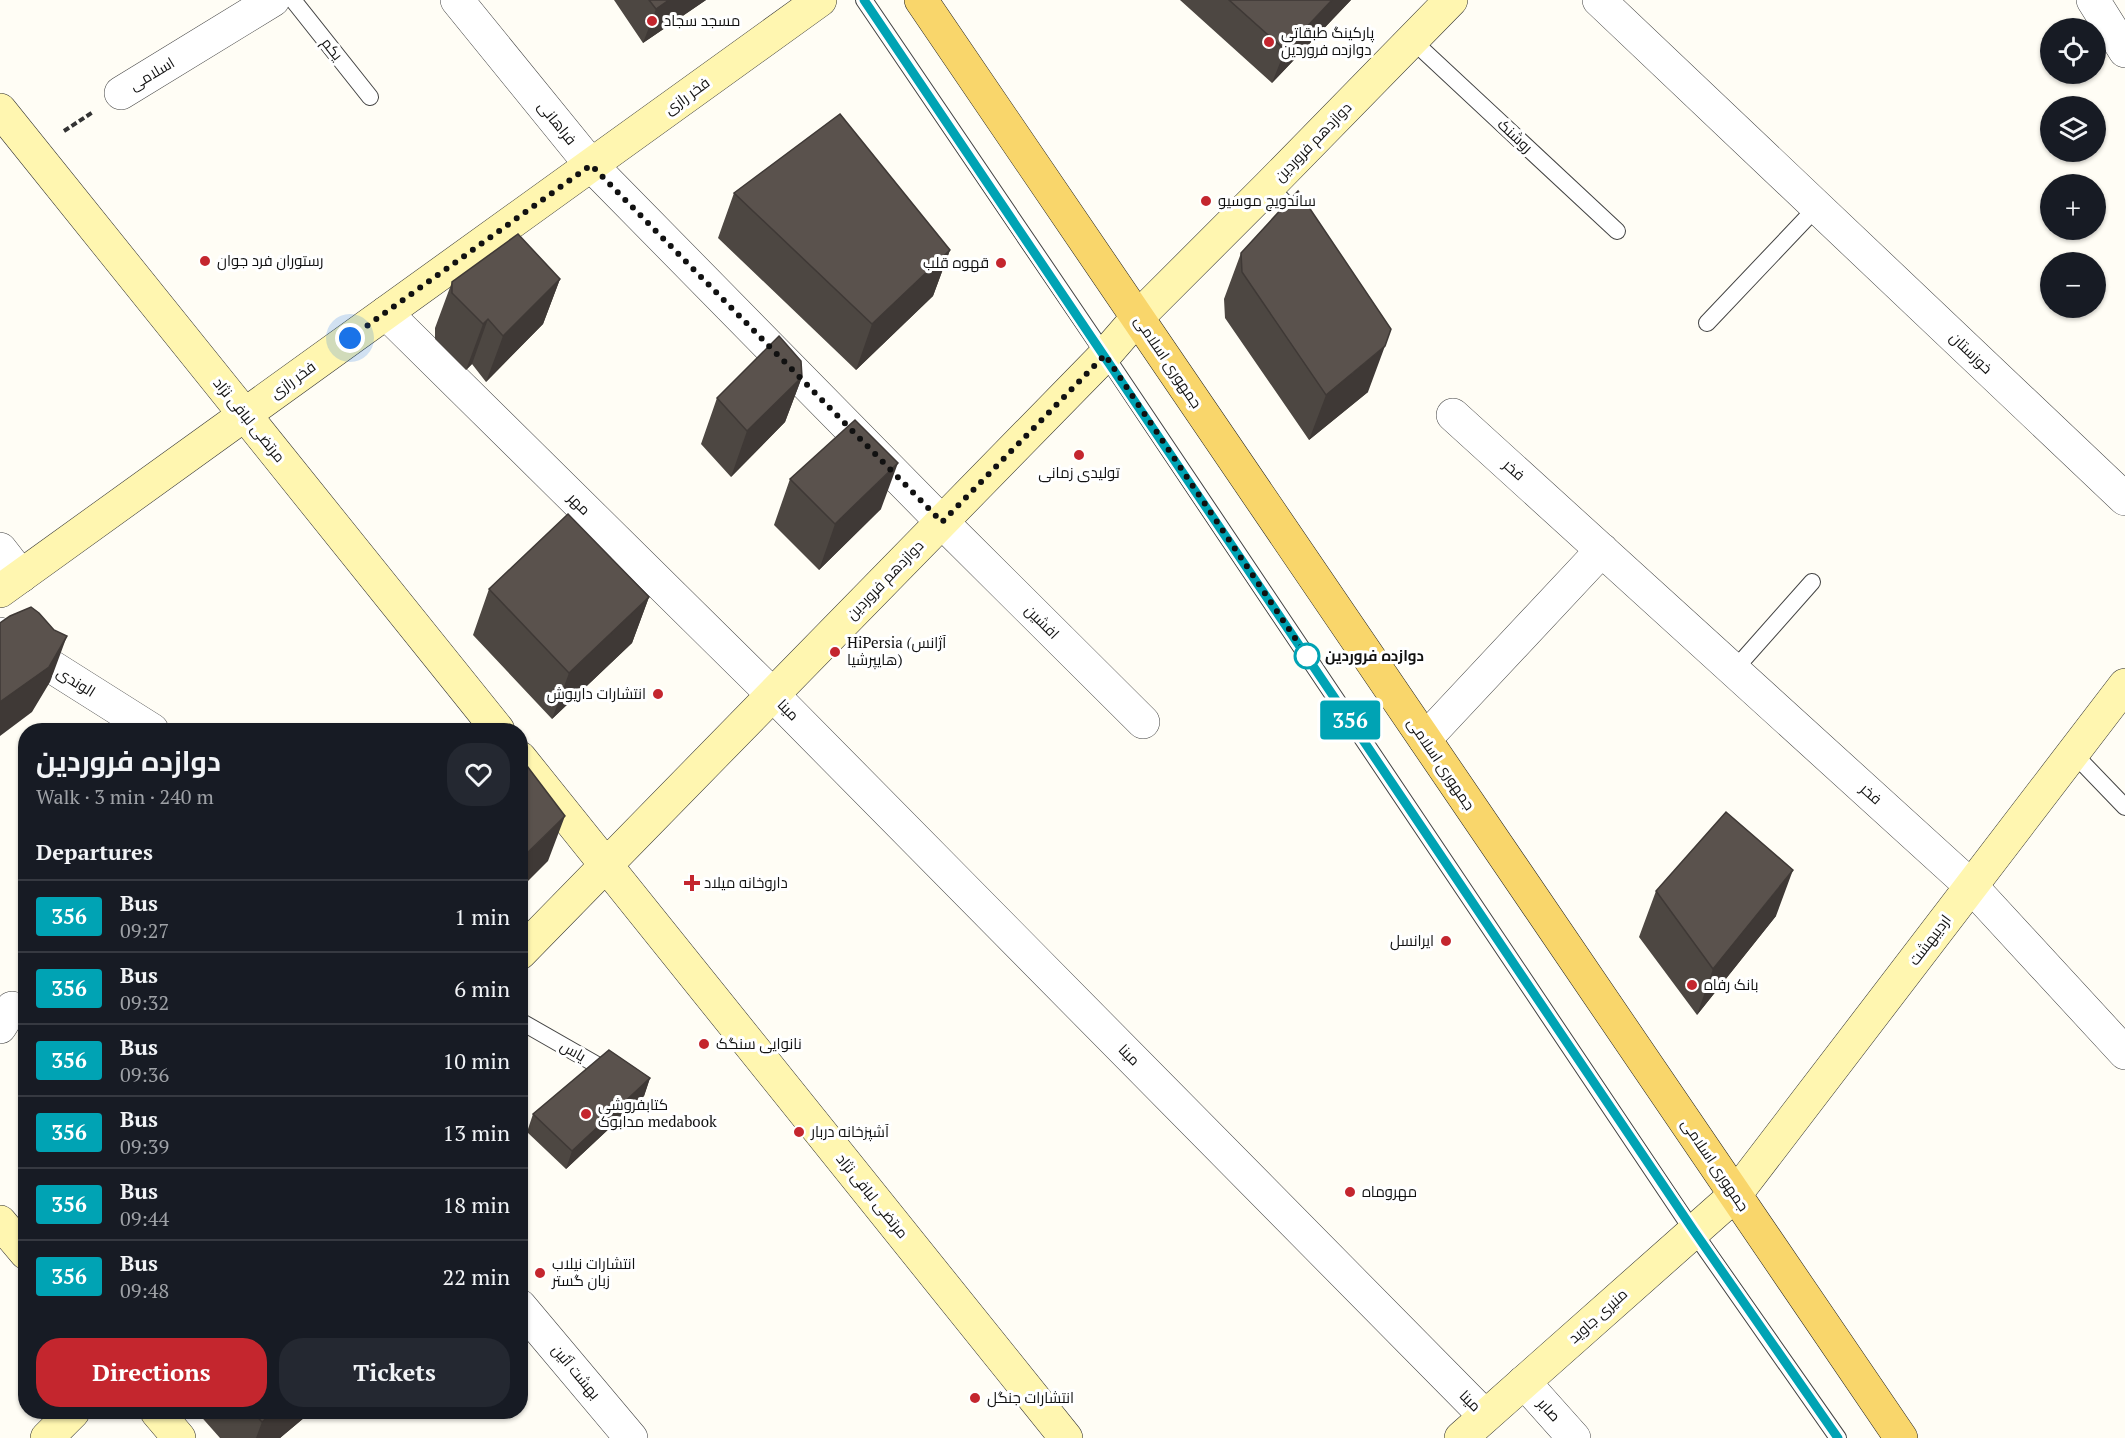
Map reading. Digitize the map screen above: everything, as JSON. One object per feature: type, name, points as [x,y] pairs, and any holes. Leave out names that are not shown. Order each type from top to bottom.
[{"type":"main road","name":"فخر رازی","points":[[11,583],[820,0]]},
{"type":"main road","name":"جمهوری اسلامی","points":[[921,0],[1901,1438]]},
{"type":"main road","name":"دوازدهم فروردین","points":[[528,945],[1105,355],[1138,317],[1451,0]]},
{"type":"main road","name":"مرتضی لبافی نژاد","points":[[0,110],[492,723]]},
{"type":"main road","name":"اردیبهشت","points":[[1735,1195],[2125,685]]},
{"type":"main road","name":"مرتضی لبافی نژاد","points":[[528,768],[1066,1438]]},
{"type":"main road","name":"منیری جاوید","points":[[1461,1438],[1735,1195]]},
{"type":"main road","points":[[0,1222],[18,1243]]},
{"type":"main road","points":[[47,1438],[66,1419]]},
{"type":"main road","points":[[163,1419],[178,1438]]},
{"type":"street","name":"فراهانی","points":[[457,0],[591,165],[942,522]]},
{"type":"street","name":"خوزستان","points":[[1599,0],[2125,499]]},
{"type":"street","points":[[2092,0],[2125,51]]},
{"type":"street","name":"اسلامی","points":[[121,93],[262,3]]},
{"type":"street","name":"مهر","points":[[386,313],[773,694]]},
{"type":"street","name":"فخر","points":[[1453,415],[1971,886],[2125,1053]]},
{"type":"street","name":"افشین","points":[[942,522],[1143,722]]},
{"type":"street","points":[[0,549],[11,583]]},
{"type":"street","points":[[1425,739],[1602,550]]},
{"type":"street","name":"الوندی","points":[[0,634],[141,723]]},
{"type":"street","name":"مینا","points":[[773,694],[1485,1416]]},
{"type":"street","name":"بهشت آئین","points":[[528,1316],[631,1438]]},
{"type":"street","name":"صابر","points":[[1524,1382],[1574,1438]]},
{"type":"lane","name":"یکم","points":[[293,0],[370,97]]},
{"type":"lane","points":[[864,0],[1694,1231],[1838,1438]]},
{"type":"lane","name":"روشنک","points":[[1412,40],[1617,231]]},
{"type":"lane","points":[[1269,186],[1309,229]]},
{"type":"lane","points":[[1707,323],[1817,207]]},
{"type":"lane","points":[[1734,670],[1812,582]]},
{"type":"lane","points":[[2073,753],[2125,807]]},
{"type":"lane","name":"یاس","points":[[528,1026],[625,1081]]},
{"type":"path","name":"اسلامی","points":[[34,152],[121,93]]},
{"type":"building","points":[[649,0],[669,0],[656,9]]},
{"type":"building","points":[[1229,0],[1332,0],[1285,50]]},
{"type":"building","points":[[840,114],[950,250],[872,324],[734,193]]},
{"type":"building","points":[[1298,191],[1391,329],[1385,346],[1326,395],[1242,272],[1241,253]]},
{"type":"building","points":[[518,234],[560,279],[503,336],[488,319],[483,324],[452,293],[452,282]]},
{"type":"building","points":[[779,336],[801,361],[802,377],[747,431],[717,398]]},
{"type":"building","points":[[855,420],[898,463],[835,524],[790,479]]},
{"type":"building","points":[[568,514],[649,597],[569,673],[489,589]]},
{"type":"building","points":[[31,607],[54,630],[67,636],[49,667],[0,702],[0,623]]},
{"type":"building","points":[[528,767],[565,816],[528,852]]},
{"type":"building","points":[[1726,812],[1793,870],[1713,969],[1656,891]]},
{"type":"building","name":"کتابفروشی مدابوک medabook","points":[[609,1050],[650,1078],[572,1151],[533,1114]]},
{"type":"bus line","name":"356","points":[[864,0],[1694,1231],[1838,1438]]},
{"type":"place","name":"مسجد سجاد","points":[[652,21]]},
{"type":"place","name":"پارکینگ طبقاتی دوازده فروردین","points":[[1269,42]]},
{"type":"place","name":"ساندویچ موسیو","points":[[1206,201]]},
{"type":"place","name":"رستوران فرد جوان","points":[[205,261]]},
{"type":"place","name":"قهوه قلب","points":[[1001,263]]},
{"type":"place","name":"تولیدی زمانی","points":[[1079,455]]},
{"type":"place","name":"HiPersia (آژانس هایپرشیا)","points":[[835,652]]},
{"type":"place","name":"دوازده فروردین","points":[[1307,656]]},
{"type":"place","name":"انتشارات داریوش","points":[[658,694]]},
{"type":"place","name":"داروخانه میلاد","points":[[692,883]]},
{"type":"place","name":"ایرانسل","points":[[1446,941]]},
{"type":"place","name":"بانک رفاه","points":[[1692,985]]},
{"type":"place","name":"نانوایی سنگک","points":[[704,1044]]},
{"type":"place","name":"کتابفروشی مدابوک medabook","points":[[586,1114]]},
{"type":"place","name":"آشپزخانه دربار","points":[[799,1132]]},
{"type":"place","name":"مهروماه","points":[[1350,1192]]},
{"type":"place","name":"انتشارات نیلاب زبان گستر","points":[[540,1273]]},
{"type":"place","name":"انتشارات جنگل","points":[[975,1398]]},
{"type":"route","points":[[350,338],[591,165],[942,522],[1105,355],[1307,656]]}]
